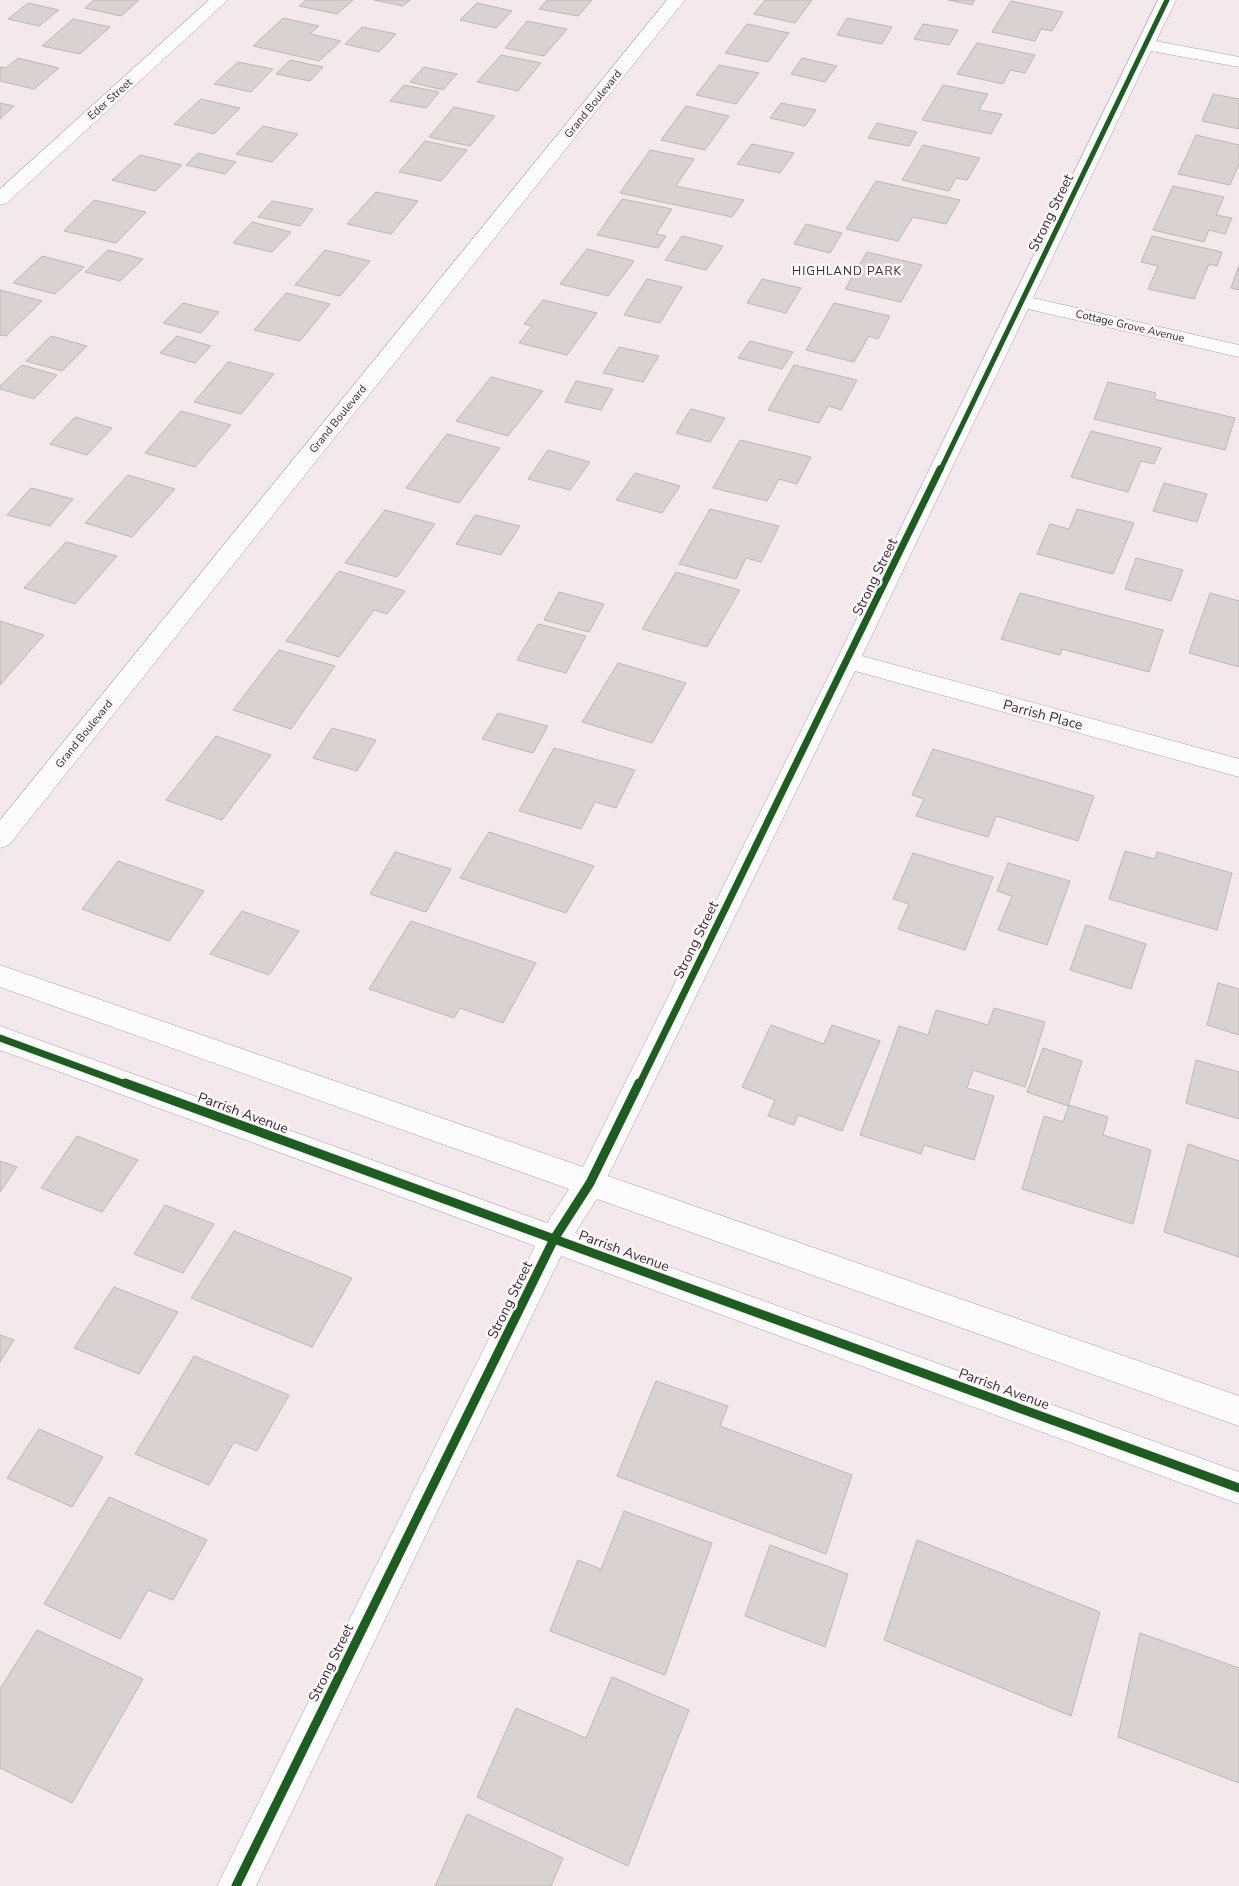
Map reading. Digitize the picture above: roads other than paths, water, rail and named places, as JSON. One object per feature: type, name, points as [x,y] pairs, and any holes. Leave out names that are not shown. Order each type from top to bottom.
[{"type":"street","name":"Eder Street","points":[[0,199],[219,0]]},
{"type":"street","name":"Grand Boulevard","points":[[0,838],[676,0]]},
{"type":"street","name":"Strong Street","points":[[236,1886],[554,1239],[590,1183],[848,661],[1168,0]]},
{"type":"street","points":[[1147,44],[1239,62]]},
{"type":"street","name":"Cottage Grove Avenue","points":[[1022,302],[1239,351]]},
{"type":"street","name":"Parrish Place","points":[[848,661],[1239,768]]},
{"type":"street","points":[[0,976],[1239,1411]]},
{"type":"street","name":"Parrish Avenue","points":[[0,1038],[1239,1488]]},
{"type":"district","name":"HIGHLAND PARK","points":[[847,271]]}]
